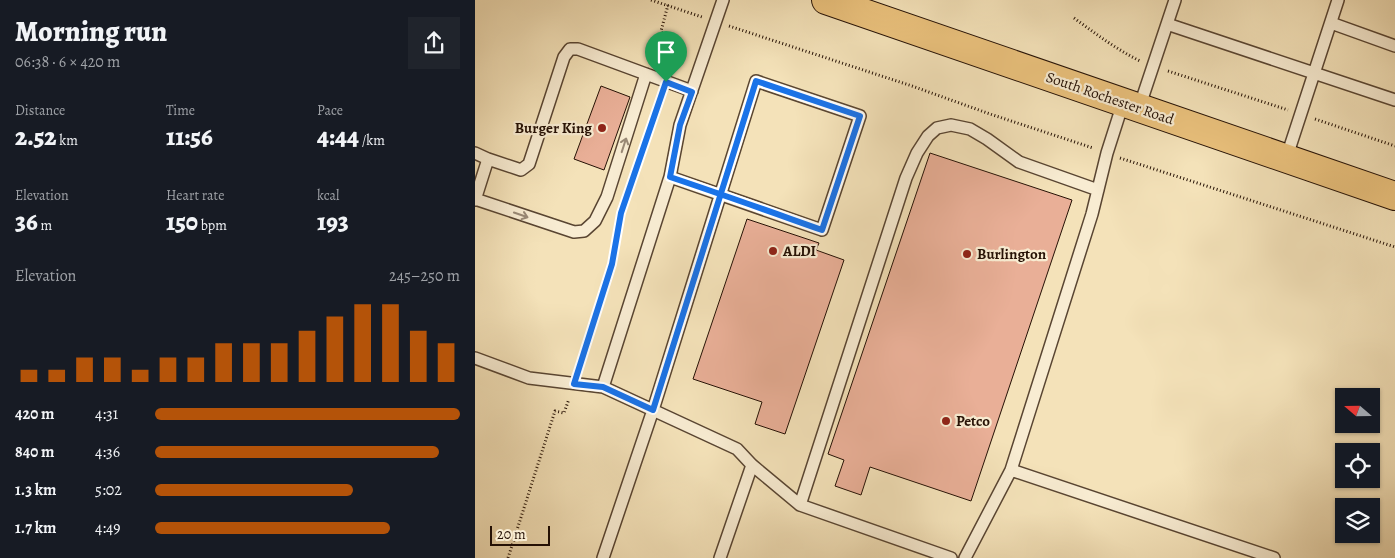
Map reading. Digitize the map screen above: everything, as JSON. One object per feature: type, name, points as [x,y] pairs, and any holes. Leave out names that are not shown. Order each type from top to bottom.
[{"type":"main road","name":"South Rochester Road","points":[[826,0],[1395,196]]},
{"type":"lane","points":[[603,387],[670,177],[680,125],[723,0]]},
{"type":"lane","points":[[965,558],[1011,470],[1092,214],[1107,153],[1131,106],[1167,24],[1175,0]]},
{"type":"lane","points":[[1287,159],[1339,0]]},
{"type":"lane","points":[[1331,23],[1395,46]]},
{"type":"lane","points":[[1167,24],[1395,100]]},
{"type":"lane","points":[[475,153],[521,170],[529,164],[569,49],[577,49],[692,92]]},
{"type":"lane","points":[[488,159],[475,199],[574,232],[584,231],[595,221],[607,197],[646,74]]},
{"type":"lane","points":[[603,558],[653,410],[720,194],[756,81],[860,116],[822,230],[720,194],[670,177]]},
{"type":"lane","points":[[800,505],[906,178],[917,153],[928,136],[937,128],[944,126],[969,129],[987,139],[1019,162],[1098,190]]},
{"type":"lane","points":[[475,358],[529,378],[603,387],[737,449],[752,465],[800,505],[951,558]]},
{"type":"lane","points":[[720,558],[752,465]]},
{"type":"lane","points":[[1011,470],[1274,558]]},
{"type":"path","points":[[651,0],[694,14]]},
{"type":"path","points":[[508,558],[555,411],[564,414],[574,384],[612,264],[621,213],[674,59],[661,31],[668,5]]},
{"type":"path","points":[[1074,18],[1122,52],[1141,62]]},
{"type":"path","points":[[733,28],[912,86],[1086,146]]},
{"type":"path","points":[[1166,70],[1288,110]]},
{"type":"path","points":[[1319,120],[1395,146]]},
{"type":"path","points":[[1126,160],[1395,247]]},
{"type":"building","name":"Burger King","points":[[601,86],[630,97],[604,170],[574,159]]},
{"type":"building","points":[[930,153],[1072,200],[971,501],[870,467],[861,495],[835,486],[844,460],[828,454]]},
{"type":"building","points":[[747,219],[819,243],[816,250],[844,260],[785,434],[755,424],[762,402],[693,379]]},
{"type":"place","name":"Burger King","points":[[602,128]]},
{"type":"place","name":"ALDI","points":[[773,251]]},
{"type":"place","name":"Burlington","points":[[967,254]]},
{"type":"place","name":"Petco","points":[[946,421]]},
{"type":"route","points":[[666,82],[621,213],[612,264],[574,384],[603,387],[653,410],[720,194],[756,81],[860,116],[822,230],[720,194],[670,177],[680,125],[692,92],[666,82]]}]
